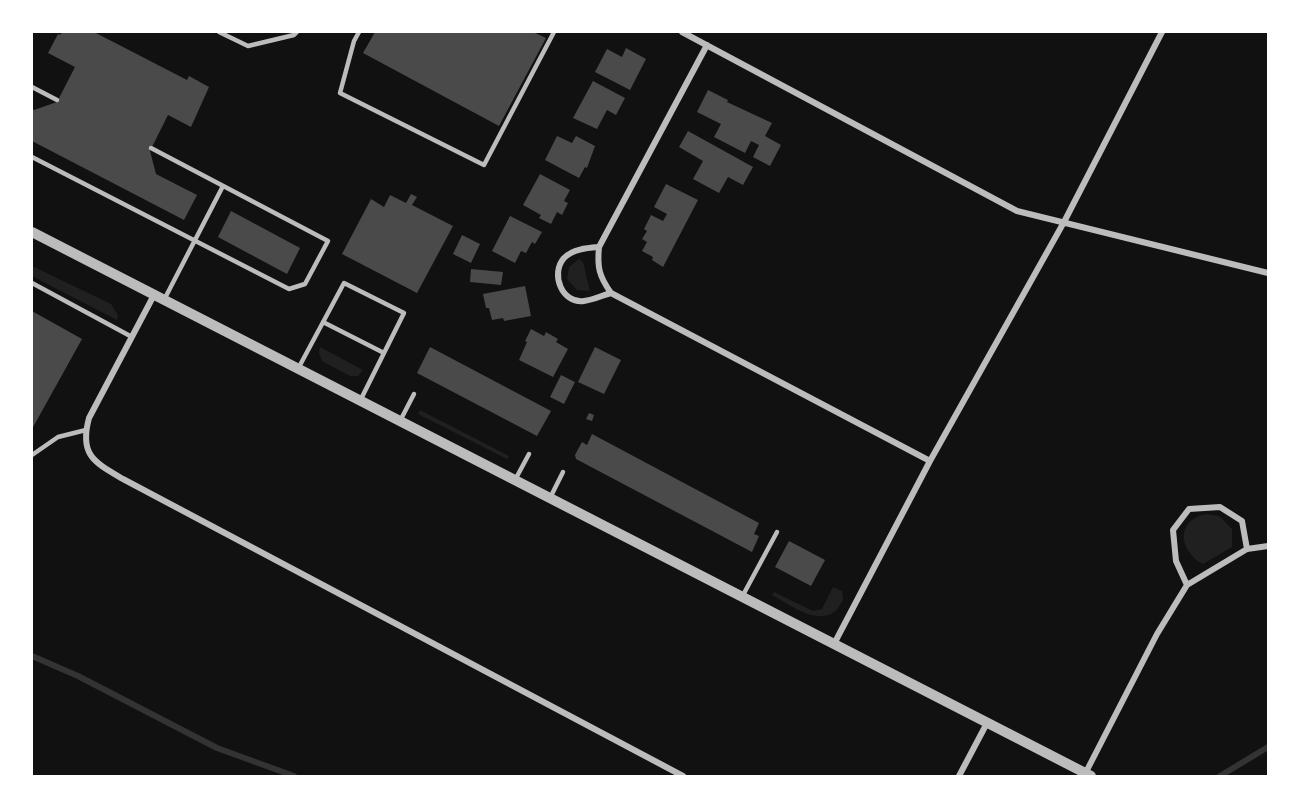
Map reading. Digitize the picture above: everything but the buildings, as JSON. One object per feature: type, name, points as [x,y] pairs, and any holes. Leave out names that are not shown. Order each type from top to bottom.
[{"type":"street","points":[[682,32],[1017,211],[1269,273]]},
{"type":"street","points":[[834,644],[930,461],[1064,222],[1162,32]]},
{"type":"street","points":[[707,45],[599,247],[597,265],[603,281],[611,292],[930,461]]},
{"type":"street","points":[[32,232],[1088,775],[1157,634],[1187,585],[1247,549],[1269,546]]},
{"type":"street","points":[[599,247],[578,249],[565,258],[559,268],[558,281],[562,291],[571,299],[583,302],[611,292]]},
{"type":"street","points":[[159,298],[132,337],[89,418],[86,430],[86,446],[89,456],[123,479],[683,777]]},
{"type":"street","points":[[1187,585],[1176,561],[1173,530],[1189,509],[1220,507],[1242,521],[1247,549]]},
{"type":"street","points":[[959,777],[987,723]]},
{"type":"lane","points":[[219,32],[248,46],[297,32]]},
{"type":"lane","points":[[359,32],[354,41],[340,93],[484,165],[554,32]]},
{"type":"lane","points":[[32,87],[57,100]]},
{"type":"lane","points":[[32,158],[290,289],[305,284],[328,241],[151,148]]},
{"type":"lane","points":[[159,298],[194,241],[223,186]]},
{"type":"lane","points":[[32,283],[132,337]]},
{"type":"lane","points":[[298,369],[344,283],[404,313],[360,400]]},
{"type":"lane","points":[[323,322],[384,354]]},
{"type":"lane","points":[[400,421],[414,394]]},
{"type":"lane","points":[[32,455],[58,437],[86,430]]},
{"type":"lane","points":[[515,480],[529,454]]},
{"type":"lane","points":[[550,498],[563,472]]},
{"type":"lane","points":[[742,597],[777,532]]},
{"type":"shaded area","points":[[579,259],[583,262],[590,291],[577,290],[567,279],[569,267]]},
{"type":"shaded area","points":[[32,266],[111,304],[118,315],[117,320],[32,276]]},
{"type":"shaded area","points":[[320,347],[363,370],[358,376],[350,376],[322,361],[319,353]]},
{"type":"shaded area","points":[[420,410],[509,456],[507,459],[418,414]]},
{"type":"shaded area","points":[[1206,514],[1219,516],[1232,529],[1232,547],[1203,564],[1188,550],[1184,532],[1192,520]]},
{"type":"shaded area","points":[[833,587],[842,591],[843,600],[835,611],[827,615],[819,616],[802,612],[772,595],[774,592],[813,611],[822,609]]},
{"type":"waterway","points":[[32,656],[78,676],[217,748],[294,776]]},
{"type":"waterway","points":[[1220,776],[1268,747]]}]
